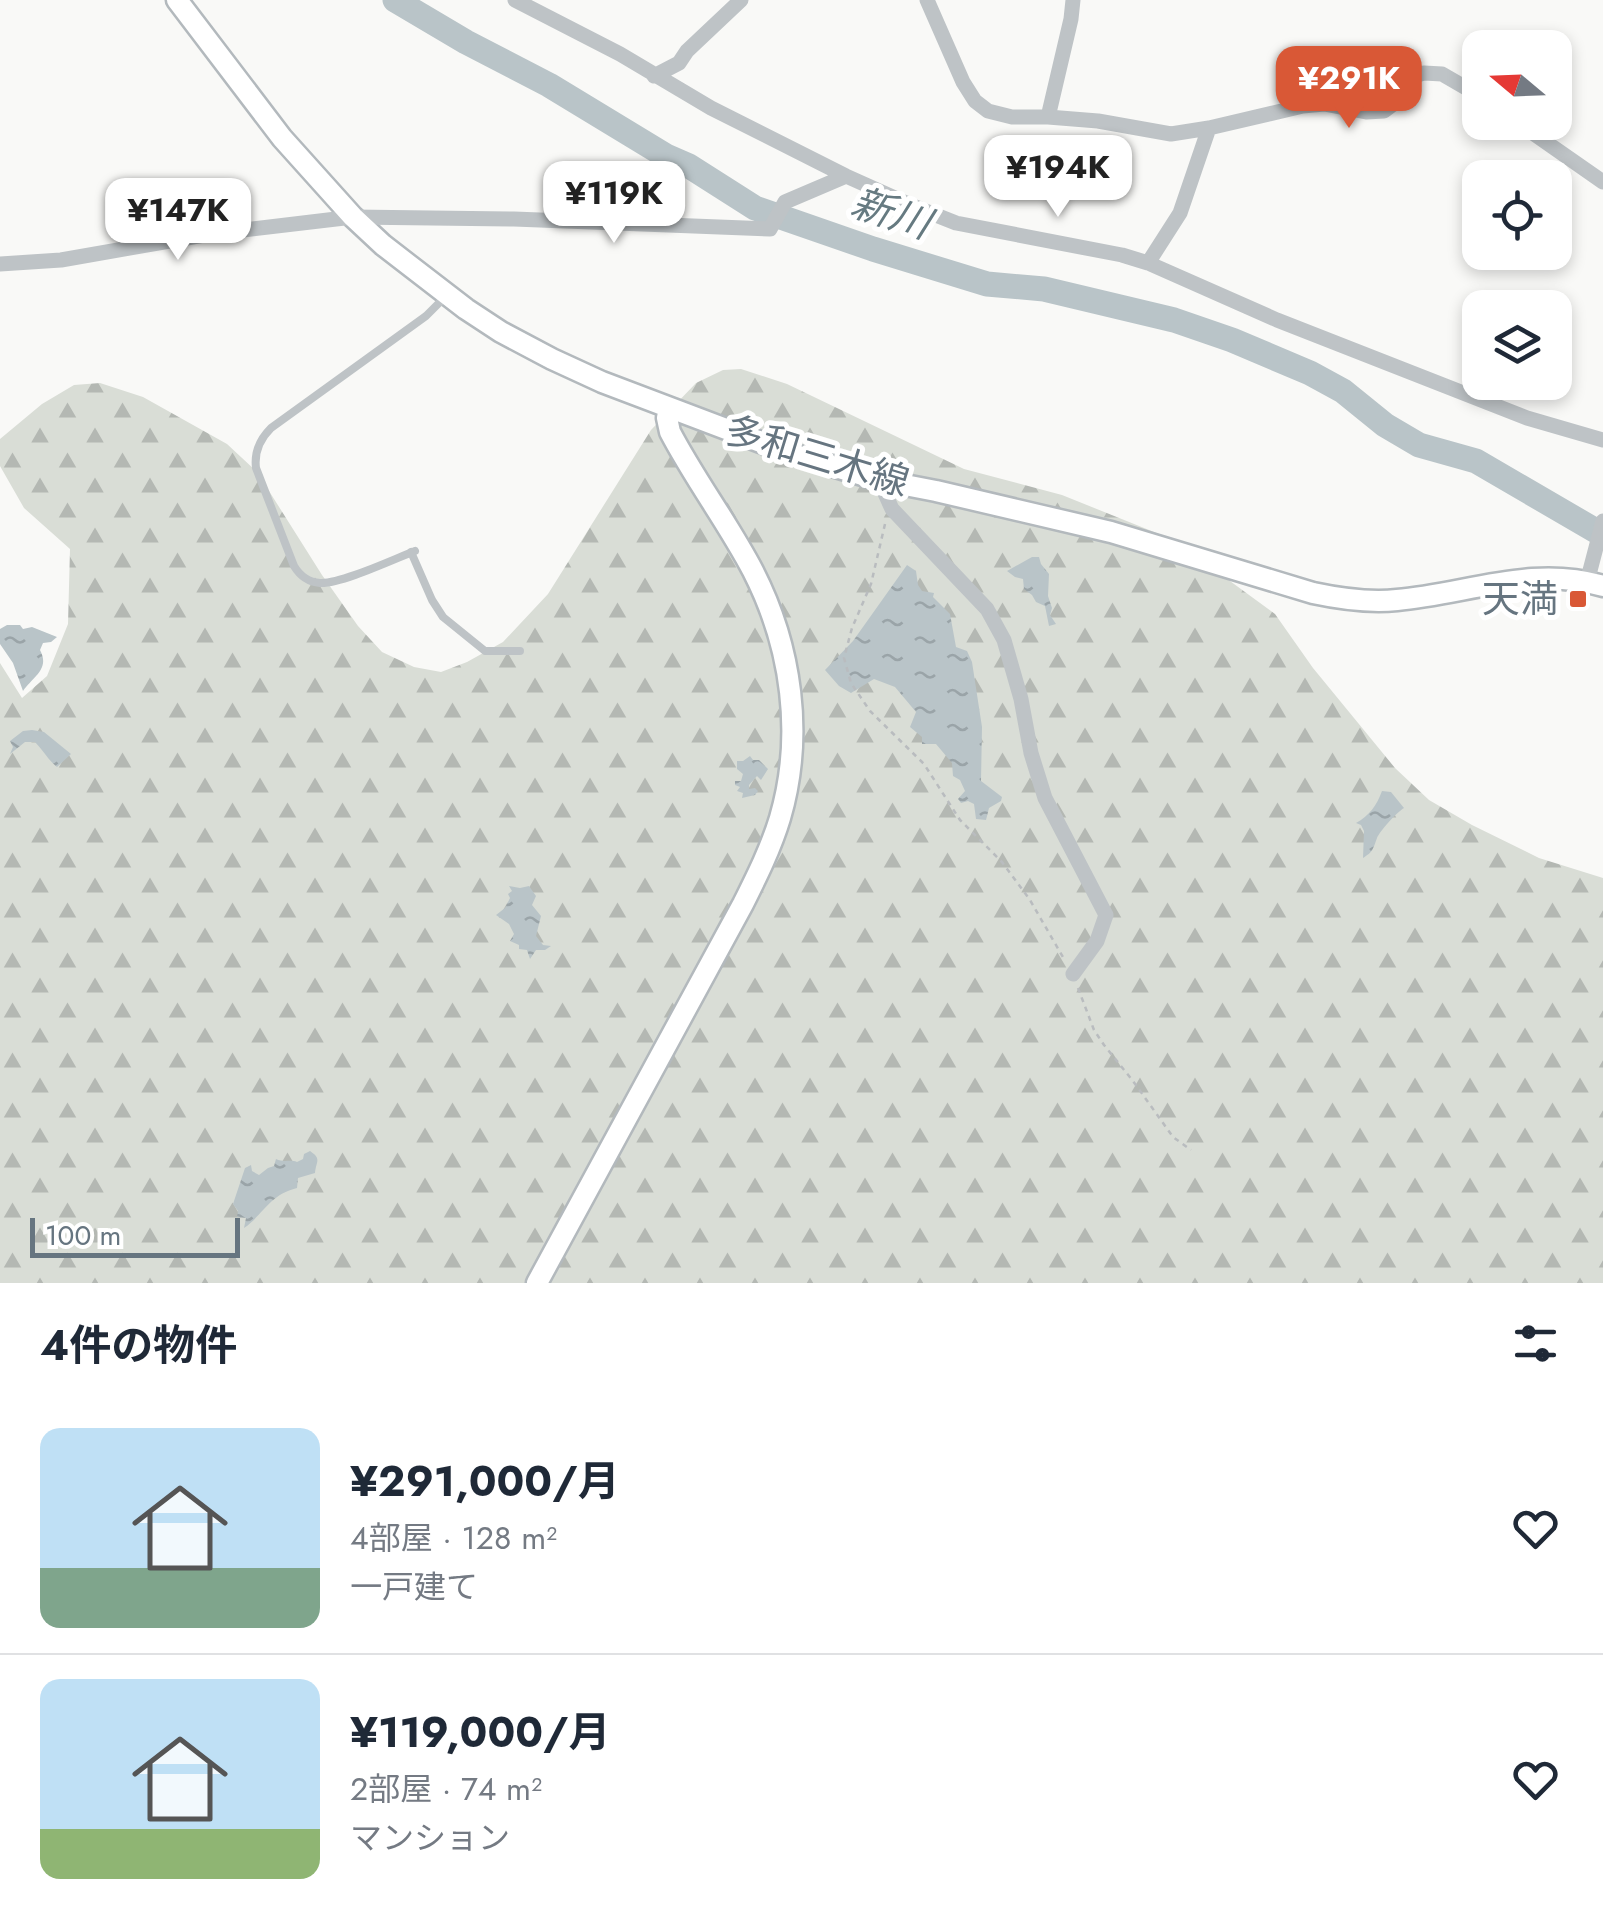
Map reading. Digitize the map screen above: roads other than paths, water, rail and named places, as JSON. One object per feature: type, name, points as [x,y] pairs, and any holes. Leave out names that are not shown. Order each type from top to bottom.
[{"type":"main road","name":"多和三木線","points":[[177,0],[282,138],[383,245],[501,332],[602,382],[792,454],[879,480],[1111,532],[1345,600],[1398,600],[1523,579],[1552,578],[1595,584]]},
{"type":"main road","points":[[537,1283],[743,904],[767,854],[788,777],[791,696],[772,614],[752,570],[670,432],[669,408]]},
{"type":"street","points":[[515,0],[620,54],[711,108],[846,176],[956,223],[1148,263],[1277,320],[1527,418],[1603,440]]},
{"type":"street","points":[[654,76],[679,63],[687,50],[740,0]]},
{"type":"street","points":[[927,0],[974,101],[988,111],[1012,117],[1098,122],[1171,134],[1314,105],[1384,111],[1417,75],[1424,73],[1442,74],[1462,86]]},
{"type":"street","points":[[1048,117],[1073,0]]},
{"type":"street","points":[[1148,263],[1180,214],[1210,128]]},
{"type":"street","points":[[1543,140],[1603,182]]},
{"type":"street","points":[[0,264],[61,260],[210,234],[353,217],[770,229],[785,202],[846,176]]},
{"type":"street","points":[[879,480],[892,509],[987,609],[1004,640],[1045,798],[1106,915],[1097,941],[1073,974]]},
{"type":"street","points":[[1595,584],[1596,546],[1603,521]]},
{"type":"lane","points":[[447,295],[426,316],[271,428],[256,453],[256,468],[294,566],[304,578],[318,583],[333,582],[413,552],[432,600],[444,617],[485,651],[520,652]]},
{"type":"water","points":[[1039,557],[1049,574],[1050,615],[1056,624],[1049,626],[1045,606],[1024,589],[1023,579],[1007,571]]},
{"type":"water","points":[[907,565],[916,571],[922,591],[934,593],[933,597],[950,614],[956,647],[967,651],[972,662],[982,727],[981,781],[1002,797],[989,808],[986,820],[976,819],[974,804],[958,799],[965,791],[953,776],[952,763],[936,744],[922,744],[922,737],[910,727],[916,712],[895,687],[874,679],[851,693],[825,670],[853,641]]},
{"type":"water","points":[[7,625],[32,627],[57,637],[43,643],[42,667],[23,691],[13,663],[0,644],[0,629]]},
{"type":"water","points":[[23,731],[44,732],[71,754],[57,767],[35,742],[25,742],[10,754],[10,741]]},
{"type":"water","points":[[750,756],[768,769],[761,780],[757,776],[749,785],[749,789],[758,791],[755,795],[742,798],[743,793],[737,791],[740,787],[735,785],[743,774],[737,769],[737,761]]},
{"type":"water","points":[[1382,791],[1391,792],[1404,808],[1363,858],[1364,831],[1356,823],[1372,810]]},
{"type":"water","points":[[509,886],[529,886],[536,896],[532,905],[541,916],[536,936],[543,945],[551,946],[536,950],[530,959],[527,950],[510,941],[514,934],[509,924],[496,915],[510,898]]},
{"type":"water","points":[[310,1151],[317,1158],[315,1173],[298,1178],[297,1188],[273,1200],[244,1228],[246,1218],[237,1217],[233,1204],[245,1168],[251,1165],[259,1175],[274,1166],[276,1159],[297,1162]]},
{"type":"waterway","name":"新川","points":[[395,0],[549,85],[755,208],[987,284],[1044,289],[1174,320],[1232,340],[1310,373],[1343,391],[1385,425],[1419,445],[1476,461],[1603,535]]},
{"type":"place","name":"天満","points":[[1578,599]]}]
